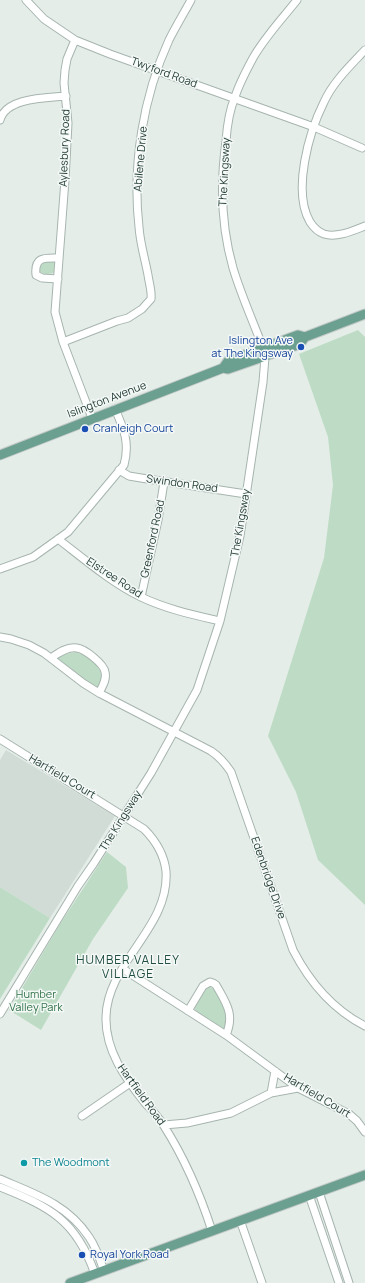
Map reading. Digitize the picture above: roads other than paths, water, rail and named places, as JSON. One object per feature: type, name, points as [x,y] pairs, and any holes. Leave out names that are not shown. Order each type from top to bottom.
[{"type":"main road","name":"Islington Avenue","points":[[0,455],[223,368],[228,369],[264,352],[300,344],[305,336],[365,314]]},
{"type":"main road","points":[[70,1283],[365,1175]]},
{"type":"street","name":"Twyford Road","points":[[26,0],[44,19],[75,40],[314,127],[362,148]]},
{"type":"street","name":"Abilene Drive","points":[[63,342],[116,321],[128,318],[142,309],[151,299],[139,228],[136,186],[140,138],[157,70],[172,34],[191,0]]},
{"type":"street","name":"The Kingsway","points":[[0,1014],[78,886],[151,773],[197,690],[220,622],[240,536],[262,389],[264,352],[234,269],[223,216],[223,164],[227,127],[234,98],[253,58],[282,17],[297,0]]},
{"type":"street","name":"Aylesbury Road","points":[[75,40],[67,59],[64,83],[68,123],[55,312],[63,342],[92,418]]},
{"type":"street","points":[[365,50],[337,81],[322,105],[306,152],[302,182],[305,211],[313,226],[319,232],[326,234],[342,234],[365,226]]},
{"type":"street","points":[[0,120],[4,112],[13,104],[66,96]]},
{"type":"street","points":[[58,279],[42,278],[36,275],[35,268],[37,262],[43,258],[59,258]]},
{"type":"street","points":[[0,569],[33,557],[68,532],[124,465],[127,455],[127,443],[124,428],[115,409]]},
{"type":"street","name":"Swindon Road","points":[[119,470],[129,476],[246,494]]},
{"type":"street","name":"Greenford Road","points":[[141,597],[158,520],[164,482]]},
{"type":"street","name":"Elstree Road","points":[[58,539],[93,566],[141,597],[164,607],[220,622]]},
{"type":"street","name":"Edenbridge Drive","points":[[0,637],[29,644],[99,693],[211,751],[219,757],[233,778],[293,950],[310,978],[323,995],[339,1009],[365,1026]]},
{"type":"street","points":[[51,658],[63,651],[73,648],[86,651],[103,667],[106,672],[103,685],[99,693]]},
{"type":"street","name":"Hartfield Court","points":[[0,739],[124,816]]},
{"type":"street","name":"Hartfield Road","points":[[124,816],[144,829],[157,844],[162,854],[166,879],[164,897],[156,915],[123,969],[109,996],[106,1008],[106,1029],[111,1050],[116,1061],[130,1083],[164,1125],[185,1163],[204,1204],[212,1231]]},
{"type":"street","name":"Hartfield Court","points":[[123,969],[226,1035],[298,1088],[349,1114],[357,1121],[365,1132]]},
{"type":"street","points":[[188,1011],[203,986],[210,982],[213,983],[216,985],[229,1010],[230,1022],[226,1035]]},
{"type":"street","points":[[271,1093],[276,1071]]},
{"type":"street","points":[[82,1116],[130,1083]]},
{"type":"street","points":[[164,1125],[187,1123],[231,1113],[271,1093],[298,1088]]},
{"type":"street","points":[[0,1179],[52,1202],[61,1208],[90,1237],[96,1248],[104,1271]]},
{"type":"street","points":[[0,1187],[40,1204],[61,1218],[74,1232],[85,1251],[95,1274]]},
{"type":"street","points":[[319,1192],[349,1283]]},
{"type":"street","points":[[309,1195],[339,1283]]},
{"type":"street","points":[[240,1220],[262,1283]]},
{"type":"street","points":[[74,1232],[81,1227]]},
{"type":"place","name":"Islington Ave at The Kingsway","points":[[301,347]]},
{"type":"place","name":"Cranleigh Court","points":[[85,429]]},
{"type":"place","name":"The Woodmont","points":[[24,1163]]},
{"type":"place","name":"Royal York Road","points":[[82,1255]]},
{"type":"district","name":"HUMBER VALLEY VILLAGE","points":[[128,968]]},
{"type":"park label","name":"Humber Valley Park","points":[[36,1001]]}]
